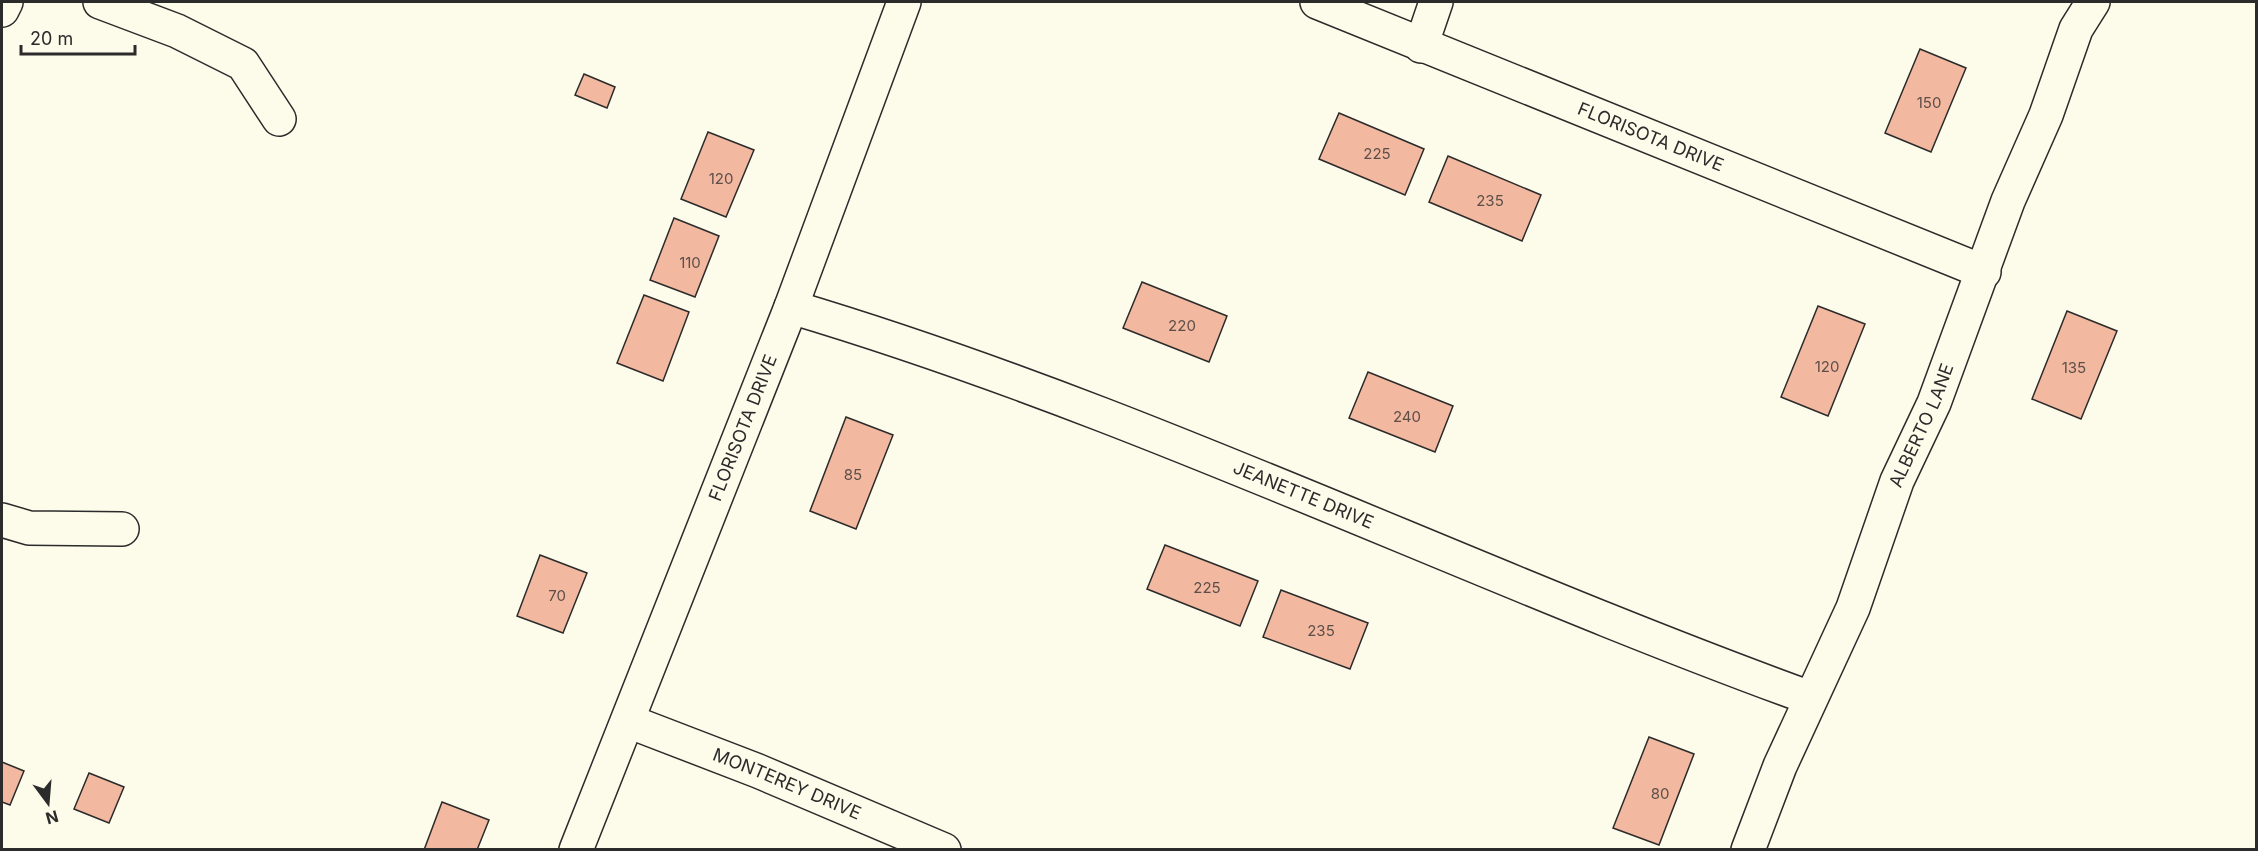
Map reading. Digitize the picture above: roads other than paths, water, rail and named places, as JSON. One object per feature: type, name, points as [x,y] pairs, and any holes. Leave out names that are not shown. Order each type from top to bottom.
[{"type":"street","points":[[2,10],[6,2]]},
{"type":"street","points":[[100,2],[177,31],[243,64],[279,119]]},
{"type":"street","name":"FLORISOTA DRIVE","points":[[576,849],[791,307],[903,2]]},
{"type":"street","name":"FLORISOTA DRIVE","points":[[1317,2],[1984,272]]},
{"type":"street","points":[[1421,46],[1436,2]]},
{"type":"street","name":"ALBERTO LANE","points":[[1748,849],[1780,766],[1853,608],[1897,481],[1935,403],[2008,201],[2046,115],[2076,29],[2093,2]]},
{"type":"street","name":"JEANETTE DRIVE","points":[[791,307],[908,342],[1081,407],[1320,500],[1731,669],[1810,698]]},
{"type":"street","points":[[2,519],[29,528],[122,529]]},
{"type":"street","name":"MONTEREY DRIVE","points":[[628,721],[758,771],[944,849]]}]
